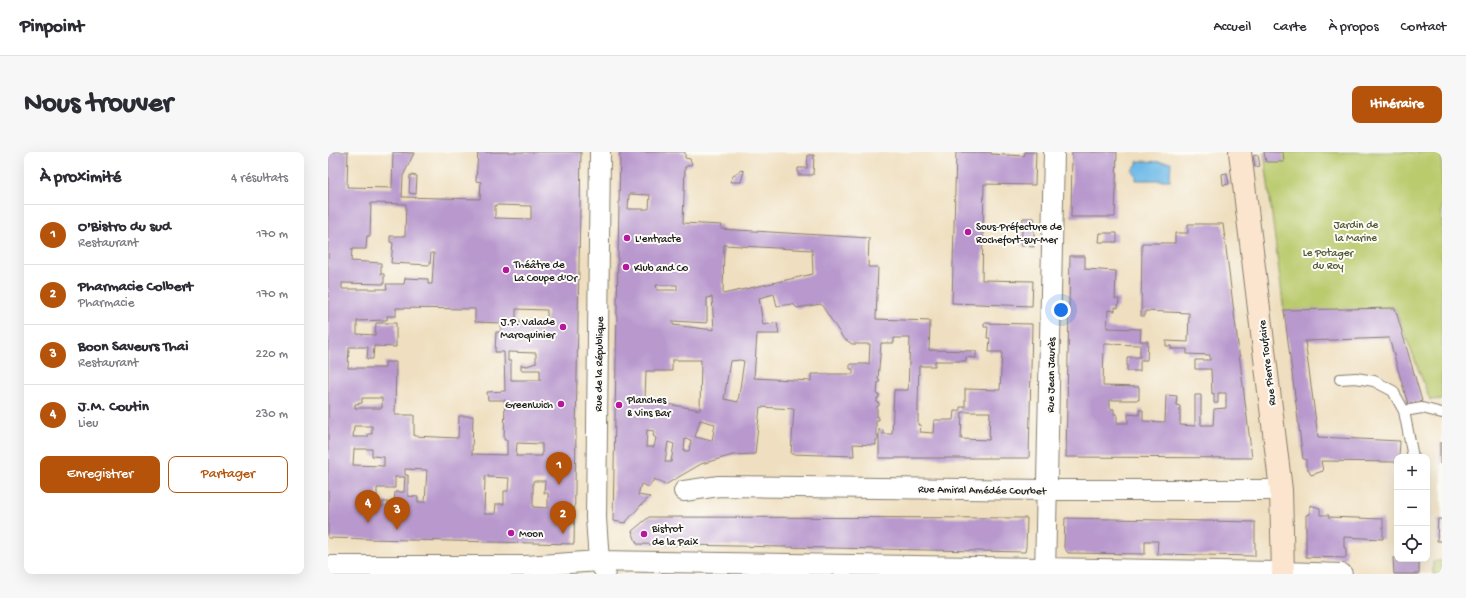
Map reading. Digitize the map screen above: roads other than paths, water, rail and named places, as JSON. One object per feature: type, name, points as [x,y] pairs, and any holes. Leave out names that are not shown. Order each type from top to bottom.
[{"type":"main road","name":"Rue Pierre Toufaire","points":[[1240,152],[1281,490],[1283,573]]},
{"type":"street","name":"Rue de la République","points":[[600,152],[596,518],[602,567]]},
{"type":"street","name":"Rue Jean Jaurès","points":[[1045,571],[1054,152]]},
{"type":"street","name":"Rue Amiral Amédée Courbet","points":[[684,490],[719,486],[1047,490],[1281,490]]},
{"type":"street","points":[[328,566],[526,566],[1342,574]]},
{"type":"lane","points":[[1340,379],[1356,378],[1374,381],[1393,391],[1404,411],[1412,454]]},
{"type":"lane","points":[[1404,411],[1422,408],[1442,412]]},
{"type":"water","points":[[1137,161],[1171,162],[1170,180],[1136,180],[1136,176],[1132,171],[1137,165]]},
{"type":"place","name":"Sous-Préfecture de Rochefort-sur-Mer","points":[[968,232]]},
{"type":"place","name":"L'entracte","points":[[627,238]]},
{"type":"place","name":"Klub and Co","points":[[626,267]]},
{"type":"place","name":"Théâtre de La Coupe d'Or","points":[[506,270]]},
{"type":"place","name":"J.P. Valade Maroquinier","points":[[563,327]]},
{"type":"place","name":"Greenwich","points":[[561,404]]},
{"type":"place","name":"Planches & Vins Bar","points":[[619,405]]},
{"type":"place","name":"O'Bistro du sud","points":[[559,485]]},
{"type":"place","name":"J.M. Coutin","points":[[368,523]]},
{"type":"place","name":"Boon Saveurs Thai","points":[[397,530]]},
{"type":"place","name":"Moon","points":[[511,533]]},
{"type":"place","name":"Pharmacie Colbert","points":[[563,534]]},
{"type":"place","name":"Bistrot de la Paix","points":[[644,534]]},
{"type":"park label","name":"Jardin de la Marine","points":[[1356,230]]},
{"type":"park label","name":"Le Potager du Roy","points":[[1328,258]]}]
